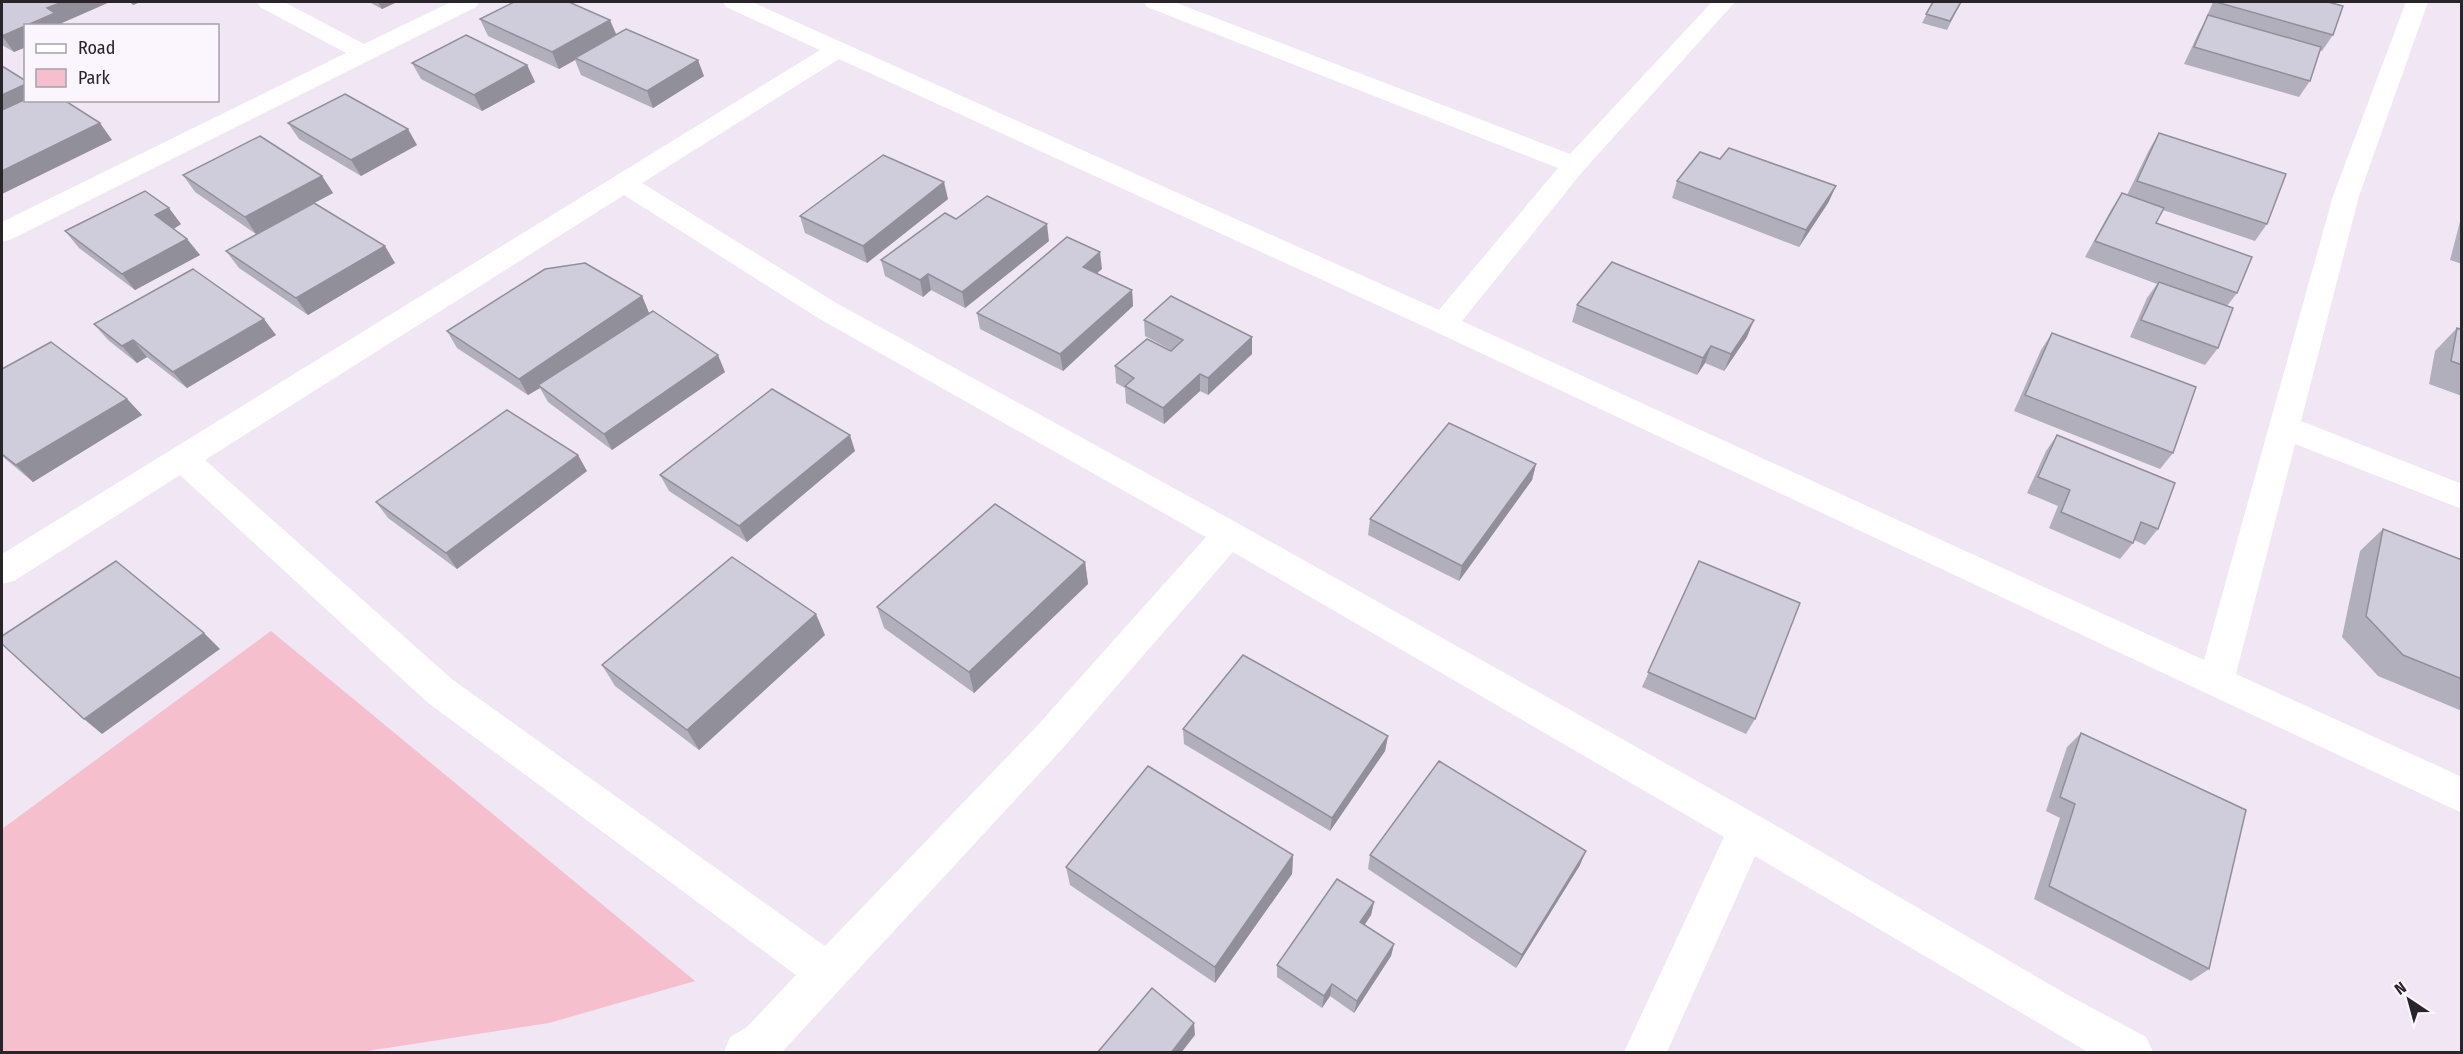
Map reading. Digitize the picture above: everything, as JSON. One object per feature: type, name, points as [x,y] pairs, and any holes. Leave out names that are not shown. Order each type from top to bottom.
[{"type":"street","points":[[268,2],[363,53]]},
{"type":"street","points":[[2,233],[468,2]]},
{"type":"street","points":[[734,2],[1444,324],[2462,796]]},
{"type":"street","points":[[1155,2],[1574,165]]},
{"type":"street","points":[[1444,324],[1574,165],[1724,2]]},
{"type":"street","points":[[2216,681],[2346,196],[2417,2]]},
{"type":"street","points":[[2,571],[625,184],[838,48]]},
{"type":"street","points":[[625,184],[828,311],[1229,534],[1747,830],[2052,1011],[2131,1053]]},
{"type":"street","points":[[2284,427],[2462,497]]},
{"type":"street","points":[[183,459],[440,691],[828,973]]},
{"type":"street","points":[[745,1053],[761,1043],[1050,737],[1229,534]]},
{"type":"street","points":[[1645,1053],[1747,830]]},
{"type":"green space","points":[[271,631],[695,981],[549,1023],[361,1052],[2,1052],[2,829]]},
{"type":"building","points":[[2,2],[62,2],[47,8],[55,13],[30,24],[24,24],[24,26],[2,36]]},
{"type":"building","points":[[514,2],[569,2],[610,20],[552,52],[480,19]]},
{"type":"building","points":[[1933,2],[1961,2],[1950,21],[1926,14]]},
{"type":"building","points":[[2216,2],[2328,2],[2343,6],[2333,35]]},
{"type":"building","points":[[2208,15],[2321,47],[2310,81],[2194,47]]},
{"type":"building","points":[[626,29],[698,60],[647,91],[575,58]]},
{"type":"building","points":[[466,35],[527,65],[474,95],[412,63]]},
{"type":"building","points":[[2,66],[24,80],[24,85],[2,95]]},
{"type":"building","points":[[345,94],[408,129],[351,160],[288,123]]},
{"type":"building","points":[[24,100],[24,102],[67,102],[100,123],[2,171],[2,110]]},
{"type":"building","points":[[2159,133],[2286,174],[2267,224],[2137,181]]},
{"type":"building","points":[[260,136],[322,176],[245,217],[183,175]]},
{"type":"building","points":[[1729,148],[1836,186],[1806,230],[1677,181],[1700,152],[1720,159]]},
{"type":"building","points":[[883,155],[944,182],[863,246],[800,216]]},
{"type":"building","points":[[145,191],[169,208],[155,215],[187,239],[122,274],[65,231]]},
{"type":"building","points":[[2122,193],[2164,208],[2156,223],[2252,257],[2237,293],[2095,241]]},
{"type":"building","points":[[987,196],[1047,224],[962,292],[928,274],[920,280],[881,260],[945,213],[956,219]]},
{"type":"building","points":[[314,203],[385,246],[296,298],[226,251]]},
{"type":"building","points":[[1067,237],[1100,252],[1083,267],[1132,290],[1060,354],[977,313]]},
{"type":"building","points":[[1612,262],[1754,320],[1731,354],[1711,346],[1703,358],[1577,305]]},
{"type":"building","points":[[585,263],[642,296],[519,379],[447,331],[545,269]]},
{"type":"building","points":[[193,269],[264,319],[173,372],[133,340],[122,346],[94,324]]},
{"type":"building","points":[[2159,282],[2233,308],[2218,348],[2141,320]]},
{"type":"building","points":[[1171,296],[1252,337],[1208,378],[1200,374],[1163,408],[1125,386],[1134,378],[1115,366],[1147,339],[1171,351],[1183,340],[1144,320]]},
{"type":"building","points":[[653,311],[718,355],[604,434],[538,385]]},
{"type":"building","points":[[2457,328],[2462,330],[2462,365],[2451,361]]},
{"type":"building","points":[[2052,333],[2196,387],[2173,453],[2025,395]]},
{"type":"building","points":[[51,342],[127,399],[16,465],[2,454],[2,369]]},
{"type":"building","points":[[772,389],[850,435],[739,526],[660,475]]},
{"type":"building","points":[[507,410],[578,455],[446,553],[376,502]]},
{"type":"building","points":[[1449,423],[1536,464],[1462,566],[1370,519]]},
{"type":"building","points":[[2057,435],[2175,483],[2158,529],[2141,522],[2133,543],[2061,512],[2070,490],[2038,477]]},
{"type":"building","points":[[995,504],[1085,562],[969,672],[877,607]]},
{"type":"building","points":[[2383,529],[2462,560],[2462,679],[2403,655],[2366,616]]},
{"type":"building","points":[[732,557],[816,614],[687,730],[602,665]]},
{"type":"building","points":[[116,561],[204,633],[84,719],[2,644],[2,636]]},
{"type":"building","points":[[1699,561],[1800,603],[1755,719],[1648,672]]},
{"type":"building","points":[[1243,655],[1388,736],[1332,818],[1183,729]]},
{"type":"building","points":[[2081,733],[2246,810],[2209,969],[2049,886],[2075,804],[2060,797]]},
{"type":"building","points":[[1439,761],[1586,851],[1522,955],[1370,855]]},
{"type":"building","points":[[1148,766],[1293,855],[1215,967],[1066,867]]},
{"type":"building","points":[[1337,879],[1374,902],[1360,922],[1394,944],[1357,1001],[1332,984],[1324,996],[1277,965]]},
{"type":"building","points":[[1152,988],[1194,1023],[1171,1053],[1097,1053]]}]
